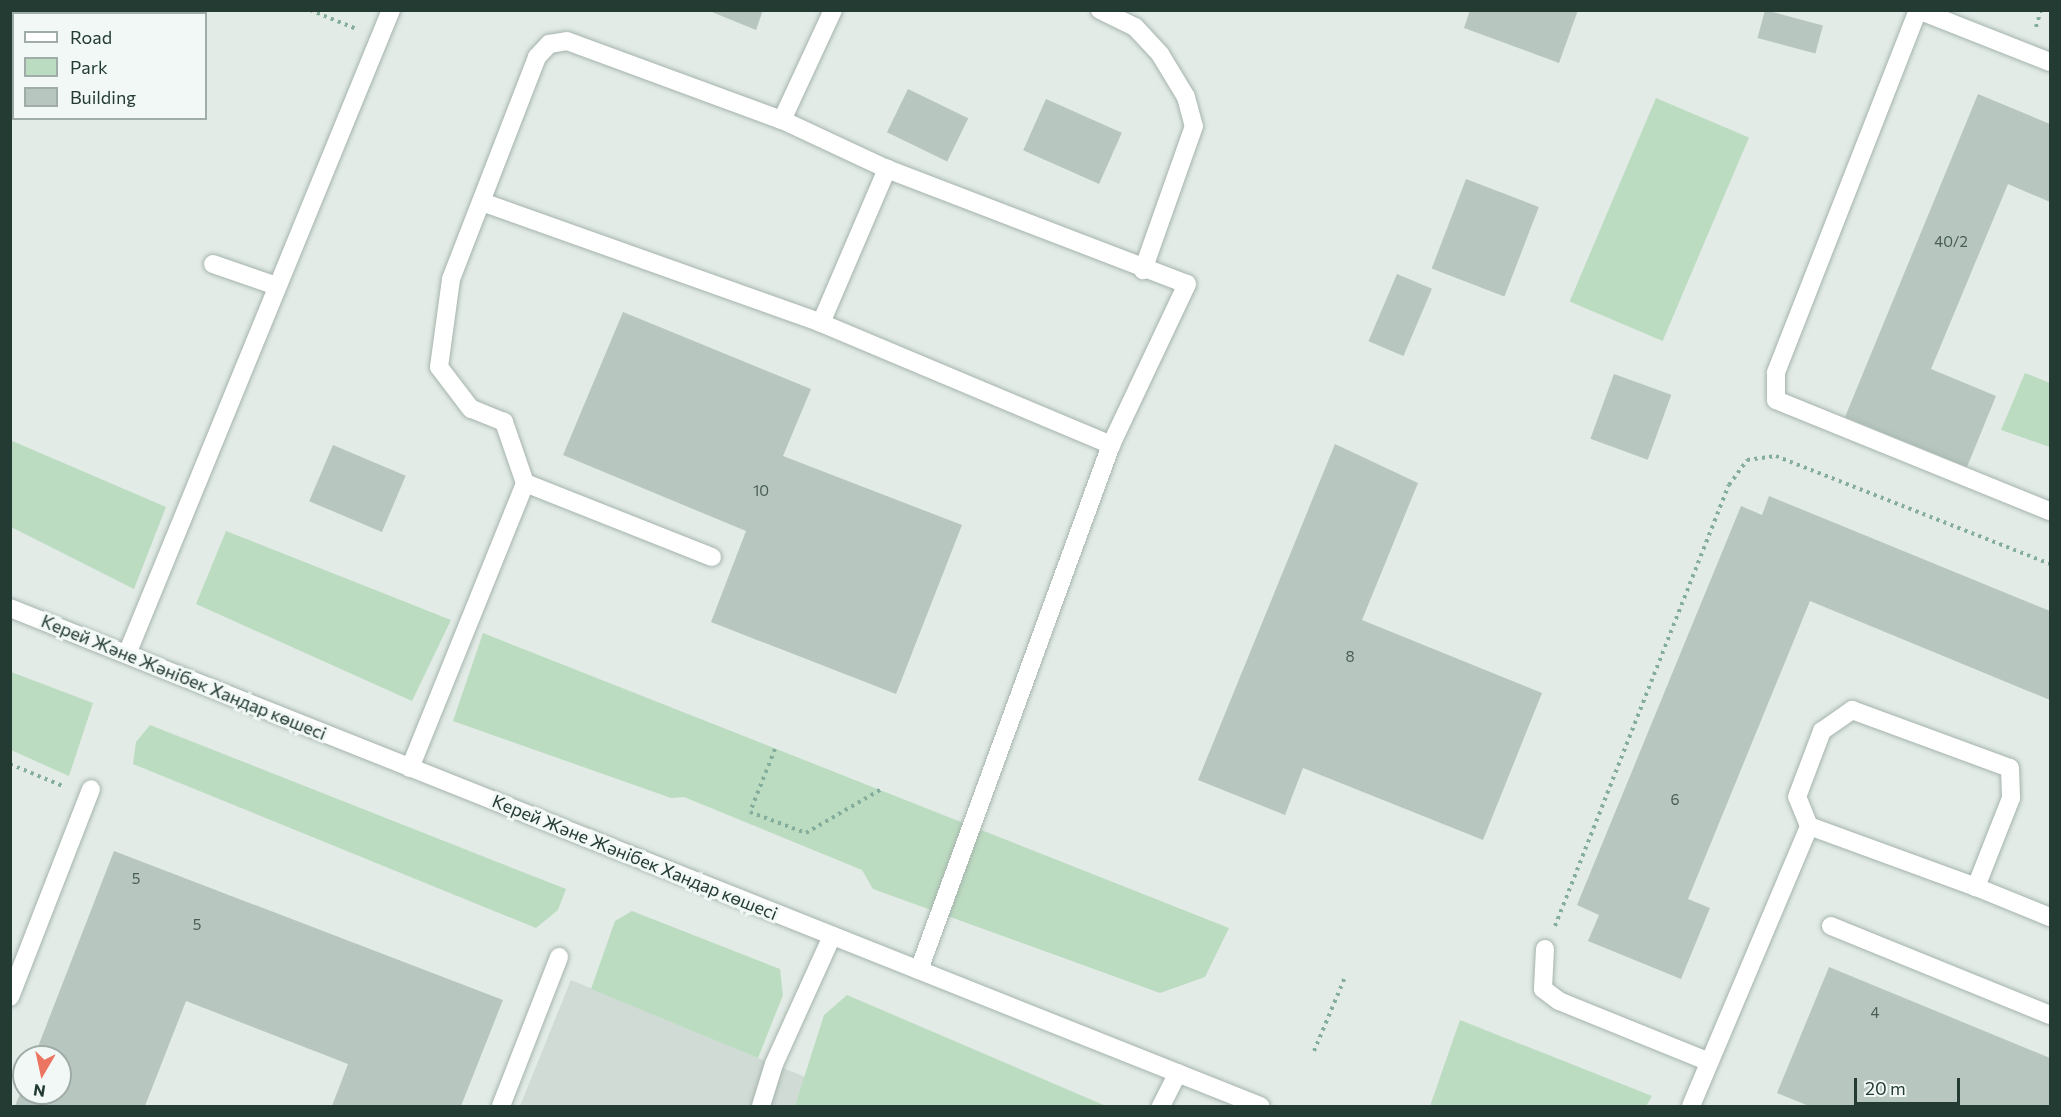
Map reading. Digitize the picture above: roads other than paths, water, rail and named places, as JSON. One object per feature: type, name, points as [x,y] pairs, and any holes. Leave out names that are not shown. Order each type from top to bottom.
[{"type":"main road","points":[[127,654],[391,10]]},
{"type":"main road","points":[[782,120],[833,10]]},
{"type":"main road","points":[[1100,10],[1135,27],[1160,54],[1186,97],[1194,126],[1143,270]]},
{"type":"main road","points":[[2050,62],[1918,10],[1776,373],[1776,400],[2050,511]]},
{"type":"main road","points":[[410,768],[525,483],[504,423],[471,410],[439,367],[451,279],[537,57],[549,44],[567,41],[782,120],[888,169],[1143,270],[1187,284],[1111,445],[919,970]]},
{"type":"main road","points":[[821,323],[888,169]]},
{"type":"main road","points":[[482,202],[821,323],[1111,445]]},
{"type":"main road","points":[[213,264],[277,286]]},
{"type":"main road","points":[[525,483],[712,557]]},
{"type":"main road","name":"Керей Және Жәнібек Хандар көшесі","points":[[10,608],[1260,1107]]},
{"type":"main road","points":[[1691,1107],[1809,826],[1797,796],[1822,731],[1852,710],[2010,768],[2011,798],[1976,887]]},
{"type":"main road","points":[[10,997],[89,793]]},
{"type":"main road","points":[[1809,826],[1976,887],[2050,917]]},
{"type":"main road","points":[[1831,926],[2050,1015]]},
{"type":"main road","points":[[762,1107],[774,1064],[832,936]]},
{"type":"main road","points":[[1545,949],[1544,989],[1559,1001],[1710,1062]]},
{"type":"main road","points":[[501,1107],[559,957]]},
{"type":"main road","points":[[1161,1107],[1178,1073]]}]
